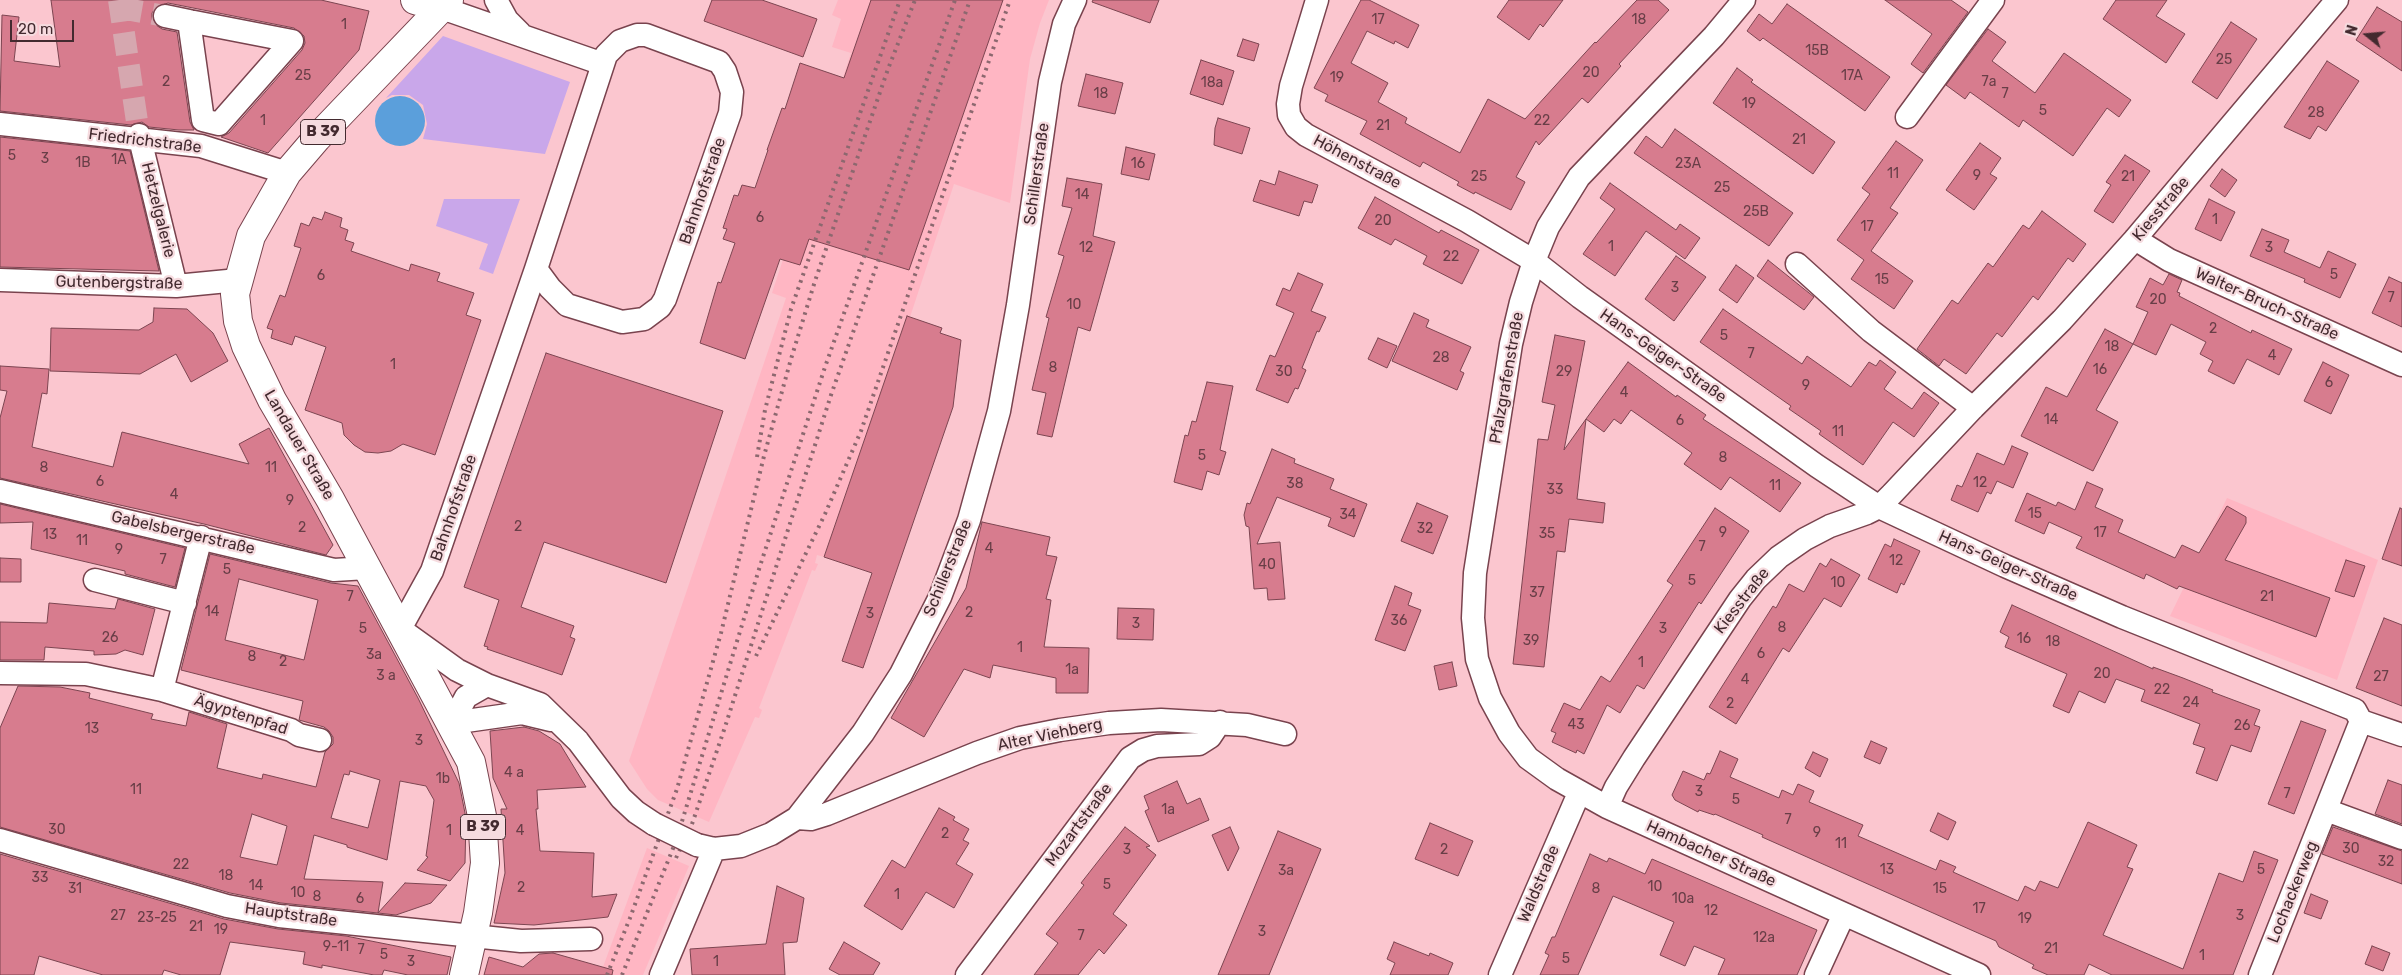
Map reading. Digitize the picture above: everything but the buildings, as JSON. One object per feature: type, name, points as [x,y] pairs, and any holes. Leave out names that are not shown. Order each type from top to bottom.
[{"type":"main road","points":[[416,0],[446,4]]},
{"type":"main road","name":"Landauer Straße","points":[[446,4],[317,138],[287,173],[251,236],[238,280],[235,305],[246,346],[272,400],[330,499],[452,723],[471,762],[485,840],[485,863],[474,935]]},
{"type":"main road","name":"B 39","points":[[464,975],[474,935]]},
{"type":"street","points":[[496,0],[507,20],[521,34]]},
{"type":"street","name":"Schillerstraße","points":[[706,847],[741,846],[771,834],[797,818],[863,734],[901,674],[940,596],[969,520],[999,411],[1018,305],[1050,82],[1064,24],[1075,0]]},
{"type":"street","name":"Höhenstraße","points":[[1317,0],[1291,86],[1289,115],[1296,127],[1314,139],[1467,221],[1534,261]]},
{"type":"street","name":"Pfalzgrafenstraße","points":[[1579,792],[1539,767],[1518,747],[1499,717],[1490,698],[1478,659],[1474,638],[1472,601],[1482,523],[1511,344],[1521,302],[1534,261],[1548,227],[1579,177],[1714,36],[1744,0]]},
{"type":"street","points":[[1907,117],[1993,0]]},
{"type":"street","name":"Kiesstraße","points":[[1608,807],[1616,787],[1634,758],[1756,579],[1779,557],[1805,539],[1879,507],[1973,408],[2062,320],[2135,239],[2337,0]]},
{"type":"street","points":[[446,4],[602,64]]},
{"type":"street","points":[[165,16],[292,41],[219,124],[203,120],[190,21]]},
{"type":"street","name":"Bahnhofstraße","points":[[400,629],[432,571],[536,269],[606,55],[620,41],[637,35],[654,37],[719,62],[729,81],[732,103],[665,299],[660,307],[644,319],[622,322],[567,305],[550,288],[536,269]]},
{"type":"street","name":"Friedrichstraße","points":[[0,124],[201,146],[287,173]]},
{"type":"street","name":"Hetzelgalerie","points":[[140,138],[176,286]]},
{"type":"street","name":"Walter-Bruch-Straße","points":[[2135,239],[2183,266],[2402,365]]},
{"type":"street","name":"Hans-Geiger-Straße","points":[[1534,261],[1620,326],[1817,466],[1879,507],[2005,566],[2122,617],[2355,710],[2361,720],[2402,735]]},
{"type":"street","points":[[1797,264],[1871,331],[1973,408]]},
{"type":"street","name":"Gutenbergstraße","points":[[0,280],[176,286],[238,280]]},
{"type":"street","name":"Gabelsbergerstraße","points":[[0,491],[201,537],[334,570],[367,568]]},
{"type":"street","points":[[162,690],[201,537]]},
{"type":"street","points":[[95,580],[184,603]]},
{"type":"street","points":[[422,590],[421,620],[432,652]]},
{"type":"street","points":[[400,629],[457,670],[487,685],[540,704],[563,725],[621,798],[636,812],[654,824],[706,847],[661,975]]},
{"type":"street","name":"Ägyptenpfad","points":[[0,672],[86,674],[162,690],[291,730],[299,735],[320,740]]},
{"type":"street","points":[[452,723],[466,697],[487,685]]},
{"type":"street","points":[[452,723],[522,714],[548,719],[563,725]]},
{"type":"street","name":"Alter Viehberg","points":[[797,818],[811,819],[827,814],[977,753],[1020,738],[1109,722],[1161,720],[1220,722],[1247,725],[1285,734]]},
{"type":"street","points":[[2361,720],[2326,810],[2402,838]]},
{"type":"street","name":"Mozartstraße","points":[[967,975],[1130,758],[1143,750],[1157,746],[1199,744],[1210,737],[1220,722]]},
{"type":"street","name":"Hambacher Straße","points":[[1579,792],[1608,807],[1979,975]]},
{"type":"street","name":"Waldstraße","points":[[1500,975],[1579,792]]},
{"type":"street","name":"Lochackerweg","points":[[2260,975],[2326,810]]},
{"type":"street","name":"Hauptstraße","points":[[0,840],[227,906],[279,916],[521,941],[591,939]]},
{"type":"street","points":[[1816,975],[1844,914]]},
{"type":"shaded area","points":[[838,0],[1049,0],[1040,23],[1030,59],[1010,203],[954,184],[910,317],[907,316],[824,557],[817,555],[815,563],[818,564],[815,571],[812,570],[759,708],[762,710],[759,718],[755,717],[709,822],[658,800],[647,789],[629,761],[786,298],[772,293],[851,53],[832,47],[841,19],[832,15]]},
{"type":"shaded area","points":[[443,36],[570,82],[545,154],[423,139],[427,124],[423,105],[409,95],[392,95],[386,98]]},
{"type":"shaded area","points":[[444,199],[520,199],[493,274],[479,269],[488,244],[436,226]]},
{"type":"shaded area","points":[[2227,498],[2378,560],[2337,680],[2170,616]]},
{"type":"shaded area","points":[[647,848],[689,866],[643,975],[600,975]]},
{"type":"water","points":[[400,96],[409,98],[420,107],[425,121],[423,130],[414,141],[400,146],[391,144],[380,135],[375,121],[377,112],[386,101]]},
{"type":"tunnel","points":[[119,0],[139,135]]},
{"type":"tunnel","points":[[120,8],[165,16]]},
{"type":"railway","points":[[757,457],[765,410],[791,309],[900,0]]},
{"type":"railway","points":[[607,975],[677,789],[721,633],[764,456],[791,359],[815,281],[888,69],[915,0]]},
{"type":"railway","points":[[622,975],[676,841],[760,566],[825,367],[955,0]]},
{"type":"railway","points":[[676,858],[691,827],[725,727],[831,395],[970,0]]},
{"type":"railway","points":[[756,656],[825,514],[861,431],[1010,0]]}]
